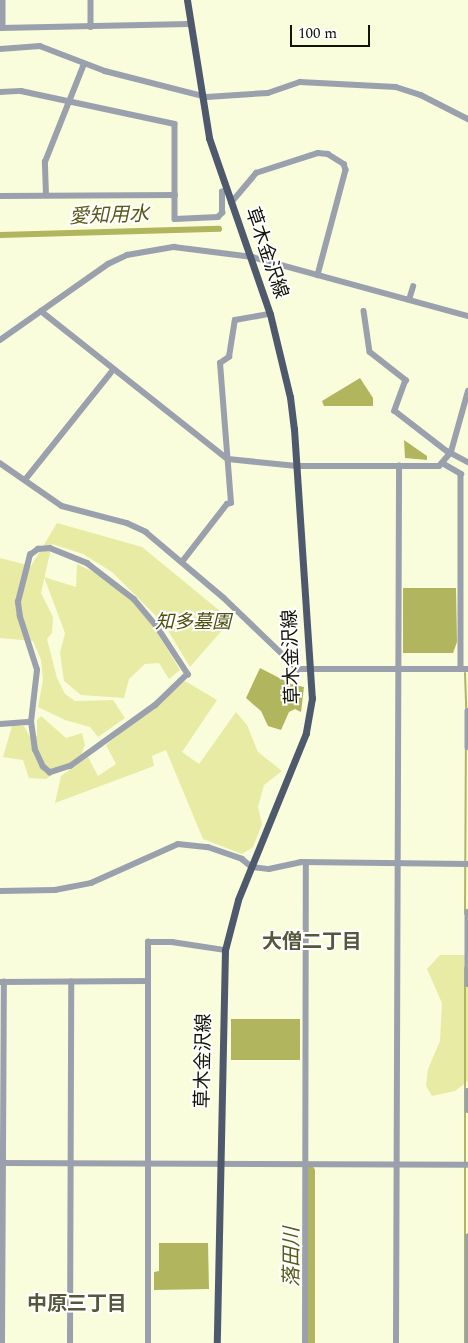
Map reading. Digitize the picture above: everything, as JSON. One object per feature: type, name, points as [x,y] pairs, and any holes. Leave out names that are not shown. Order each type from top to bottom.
[{"type":"main road","name":"草木金沢線","points":[[187,0],[189,24],[209,138],[226,191],[252,257],[270,314],[290,397],[312,669],[312,698],[306,733],[235,907],[225,950],[219,1164],[217,1343]]},
{"type":"street","points":[[3,0],[2,28],[189,24]]},
{"type":"street","points":[[91,0],[92,27]]},
{"type":"street","points":[[0,49],[40,46],[84,64],[200,92],[207,96],[262,94],[300,82],[396,87],[421,95],[468,119]]},
{"type":"street","points":[[46,195],[46,162],[84,64]]},
{"type":"street","points":[[0,92],[21,91],[175,124],[175,219],[213,218],[222,213],[220,197],[226,191]]},
{"type":"street","points":[[231,203],[253,176],[267,170],[318,153],[328,154],[344,164],[346,170],[318,275]]},
{"type":"street","points":[[0,196],[175,195]]},
{"type":"street","points":[[0,340],[108,264],[127,255],[174,247],[252,257],[468,316]]},
{"type":"street","points":[[409,300],[413,287]]},
{"type":"street","points":[[0,463],[62,506],[138,527],[224,598],[294,667],[312,669],[465,669],[461,474],[444,464],[297,466],[228,459],[113,370],[41,311]]},
{"type":"street","points":[[364,311],[370,352],[406,380],[395,411],[451,452],[468,462]]},
{"type":"street","points":[[182,562],[227,504],[231,503],[220,363],[229,358],[235,320],[270,314]]},
{"type":"street","points":[[25,480],[113,370]]},
{"type":"street","points":[[444,464],[451,452],[468,391]]},
{"type":"street","points":[[396,1343],[399,466]]},
{"type":"street","points":[[50,548],[87,563],[134,599],[156,625],[188,674],[156,705],[62,772],[50,773],[43,767],[35,750],[31,722],[37,670],[20,617],[18,602],[30,556],[38,549],[50,548]]},
{"type":"street","points":[[468,711],[468,748]]},
{"type":"street","points":[[0,724],[31,722]]},
{"type":"street","points":[[0,891],[54,890],[82,886],[178,844],[208,847],[242,859],[252,867],[273,869],[306,863],[468,864]]},
{"type":"street","points":[[306,863],[306,1343]]},
{"type":"street","points":[[468,912],[468,984]]},
{"type":"street","points":[[148,1343],[148,942],[172,942],[225,950]]},
{"type":"street","points":[[2,1343],[2,982],[148,981]]},
{"type":"street","points":[[70,1343],[71,982]]},
{"type":"street","points":[[468,1091],[468,1110]]},
{"type":"street","points":[[2,1163],[468,1165]]},
{"type":"street","points":[[468,1237],[468,1343]]},
{"type":"green space","name":"知多墓園","points":[[57,523],[142,547],[231,620],[190,667],[164,624],[112,572],[83,554],[52,544],[41,593],[53,617],[52,633],[47,639],[57,678],[65,694],[75,701],[113,700],[125,718],[98,737],[90,727],[65,720],[38,707],[43,680],[41,660],[33,641],[0,638],[0,558],[31,566]]},
{"type":"green space","points":[[77,564],[104,577],[133,602],[155,629],[180,670],[169,679],[159,663],[145,664],[129,679],[124,698],[81,695],[64,681],[60,653],[65,633],[44,577],[76,587]]},
{"type":"green space","points":[[185,681],[217,700],[182,752],[199,764],[236,712],[247,725],[258,752],[282,771],[264,785],[258,807],[262,824],[253,847],[242,854],[203,839],[166,750],[152,756],[154,766],[55,803],[61,776],[88,757],[98,776],[116,764],[106,745]]},
{"type":"green space","points":[[41,716],[66,738],[82,733],[85,745],[81,755],[46,779],[29,778],[23,760],[3,757],[12,726],[24,726],[30,737],[37,736],[37,720]]},
{"type":"green space","points":[[440,955],[468,955],[468,1081],[455,1091],[432,1096],[426,1086],[428,1069],[440,1041],[442,1003],[427,969]]},
{"type":"shaded area","points":[[360,378],[373,398],[373,406],[324,406],[322,401]]},
{"type":"shaded area","points":[[404,440],[427,456],[427,460],[405,458]]},
{"type":"shaded area","points":[[403,588],[456,588],[457,642],[453,653],[403,653]]},
{"type":"shaded area","points":[[260,668],[291,684],[304,687],[301,712],[295,709],[289,712],[281,730],[268,726],[261,711],[246,698]]},
{"type":"shaded area","points":[[231,1019],[300,1019],[300,1060],[231,1060]]},
{"type":"shaded area","points":[[159,1243],[208,1243],[209,1289],[154,1290],[154,1272],[159,1271]]},
{"type":"waterway","name":"愛知用水","points":[[0,235],[219,229]]},
{"type":"waterway","points":[[465,673],[466,711]]},
{"type":"waterway","points":[[465,914],[466,748]]},
{"type":"waterway","points":[[465,968],[465,1343]]},
{"type":"waterway","name":"落田川","points":[[310,1171],[310,1343]]},
{"type":"district","name":"大僧二丁目","points":[[312,942]]},
{"type":"district","name":"中原三丁目","points":[[77,1304]]}]
